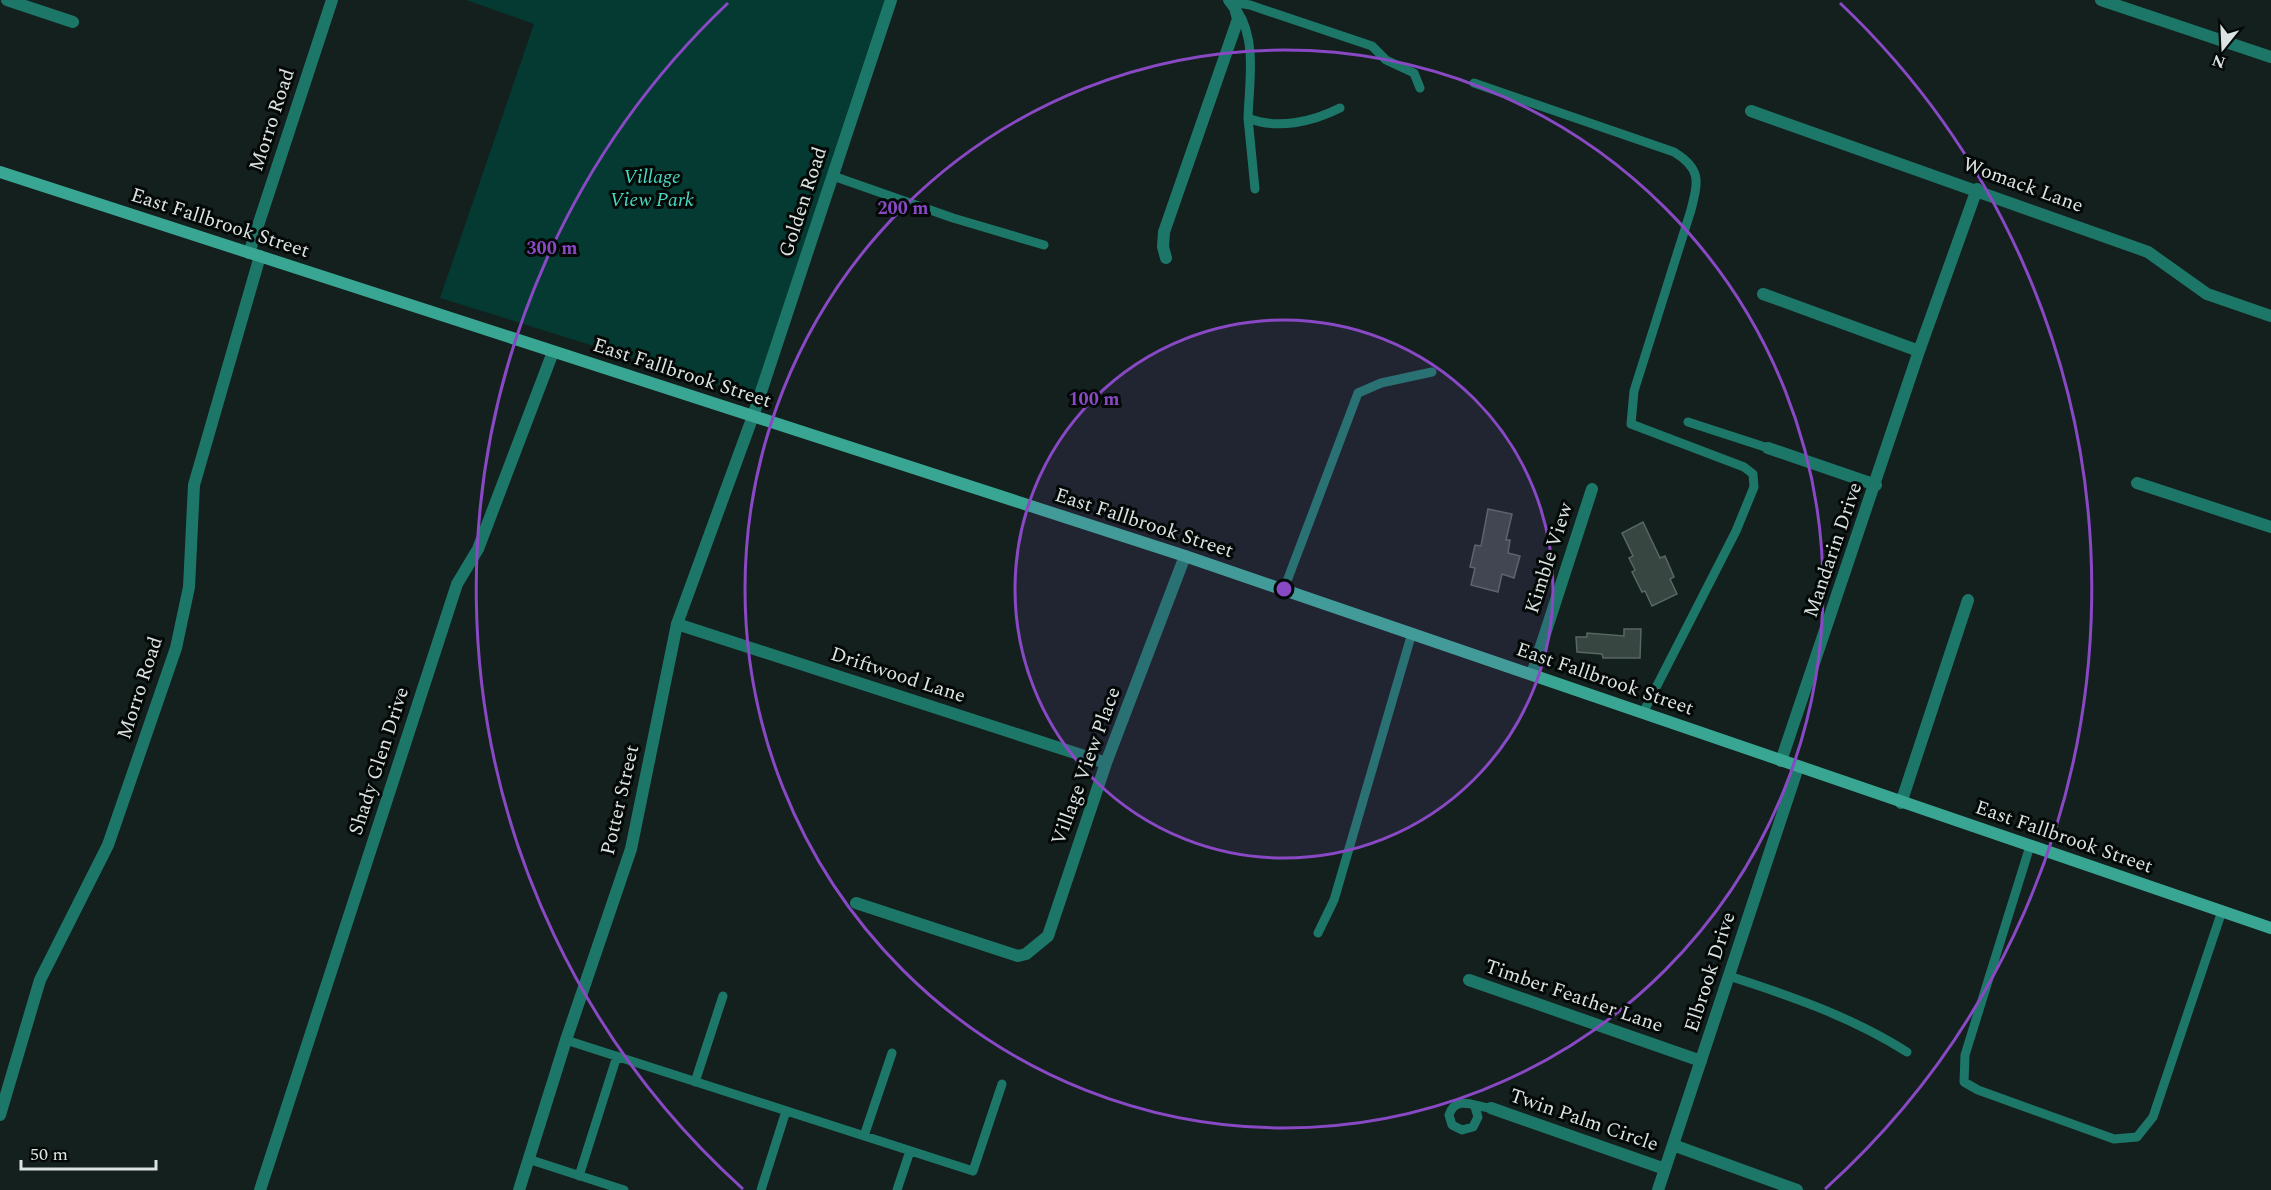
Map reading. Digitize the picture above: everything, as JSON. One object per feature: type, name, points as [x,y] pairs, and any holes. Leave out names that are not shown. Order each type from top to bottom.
[{"type":"main road","name":"East Fallbrook Street","points":[[0,172],[1185,556],[2271,928]]},
{"type":"street","points":[[7,0],[73,22]]},
{"type":"street","name":"Morro Road","points":[[0,1115],[40,980],[108,845],[176,648],[189,587],[194,485],[254,255],[332,0]]},
{"type":"street","name":"Golden Road","points":[[753,417],[891,0]]},
{"type":"street","points":[[2102,0],[2271,57]]},
{"type":"street","points":[[1166,258],[1163,247],[1164,232],[1238,19],[1232,3]]},
{"type":"street","name":"Womack Lane","points":[[1751,111],[1977,189],[2148,252],[2207,294],[2271,315]]},
{"type":"street","name":"Mandarin Drive","points":[[1781,761],[1919,351],[1977,189]]},
{"type":"street","points":[[1763,294],[1919,351]]},
{"type":"street","name":"Shady Glen Drive","points":[[260,1190],[457,584],[478,549],[553,351]]},
{"type":"street","name":"Potter Street","points":[[519,1190],[566,1040],[631,849],[677,624],[753,417]]},
{"type":"street","points":[[1768,448],[1876,484]]},
{"type":"street","points":[[2137,483],[2271,527]]},
{"type":"street","name":"Kimble View","points":[[1532,674],[1592,489]]},
{"type":"street","name":"Village View Place","points":[[856,903],[1018,956],[1026,954],[1048,936],[1107,763],[1185,556]]},
{"type":"street","points":[[1901,803],[1968,600]]},
{"type":"street","name":"Driftwood Lane","points":[[677,624],[1107,763]]},
{"type":"street","name":"Elbrook Drive","points":[[1658,1190],[1798,767]]},
{"type":"street","name":"Timber Feather Lane","points":[[1469,980],[1701,1061]]},
{"type":"street","name":"Twin Palm Circle","points":[[1491,1108],[1665,1169]]},
{"type":"street","points":[[1673,1145],[1797,1190]]},
{"type":"lane","points":[[1232,3],[1250,5],[1372,46],[1386,60],[1414,74],[1420,88]]},
{"type":"lane","points":[[1232,3],[1246,24],[1250,66],[1248,118],[1255,189]]},
{"type":"lane","points":[[1473,83],[1674,152],[1694,169],[1698,182],[1634,391],[1631,424],[1743,467],[1753,474],[1754,487],[1736,531],[1643,713]]},
{"type":"lane","points":[[1248,118],[1262,124],[1278,126],[1340,108]]},
{"type":"lane","points":[[833,176],[953,218],[1044,245]]},
{"type":"lane","points":[[1284,589],[1358,393],[1381,383],[1432,372]]},
{"type":"lane","points":[[1688,422],[1768,448]]},
{"type":"lane","points":[[1318,933],[1334,900],[1412,633]]},
{"type":"lane","points":[[2031,846],[1965,1055],[1964,1082],[1978,1090],[2114,1139],[2137,1137],[2152,1117],[2222,911]]},
{"type":"lane","points":[[1729,976],[1837,1015],[1875,1032],[1907,1052]]},
{"type":"lane","points":[[695,1082],[723,996]]},
{"type":"lane","points":[[566,1040],[973,1171],[1002,1084]]},
{"type":"lane","points":[[864,1136],[892,1053]]},
{"type":"lane","points":[[579,1176],[617,1056]]},
{"type":"lane","points":[[1474,1107],[1491,1108]]},
{"type":"lane","points":[[761,1190],[786,1111]]},
{"type":"lane","points":[[897,1190],[910,1151]]},
{"type":"lane","points":[[528,1159],[624,1190]]},
{"type":"green space","name":"Village View Park","points":[[466,0],[891,0],[757,397],[440,298],[534,24]]},
{"type":"building","points":[[1488,509],[1512,514],[1506,540],[1510,540],[1508,553],[1520,556],[1514,578],[1502,574],[1498,592],[1471,585],[1475,568],[1470,567],[1475,545],[1481,546]]},
{"type":"building","points":[[1643,522],[1660,558],[1665,556],[1674,577],[1670,579],[1677,594],[1652,606],[1632,572],[1635,570],[1629,558],[1633,556],[1622,533]]},
{"type":"building","points":[[1624,629],[1641,629],[1640,658],[1603,658],[1602,654],[1577,652],[1576,637],[1587,637],[1587,633],[1624,636]]}]
